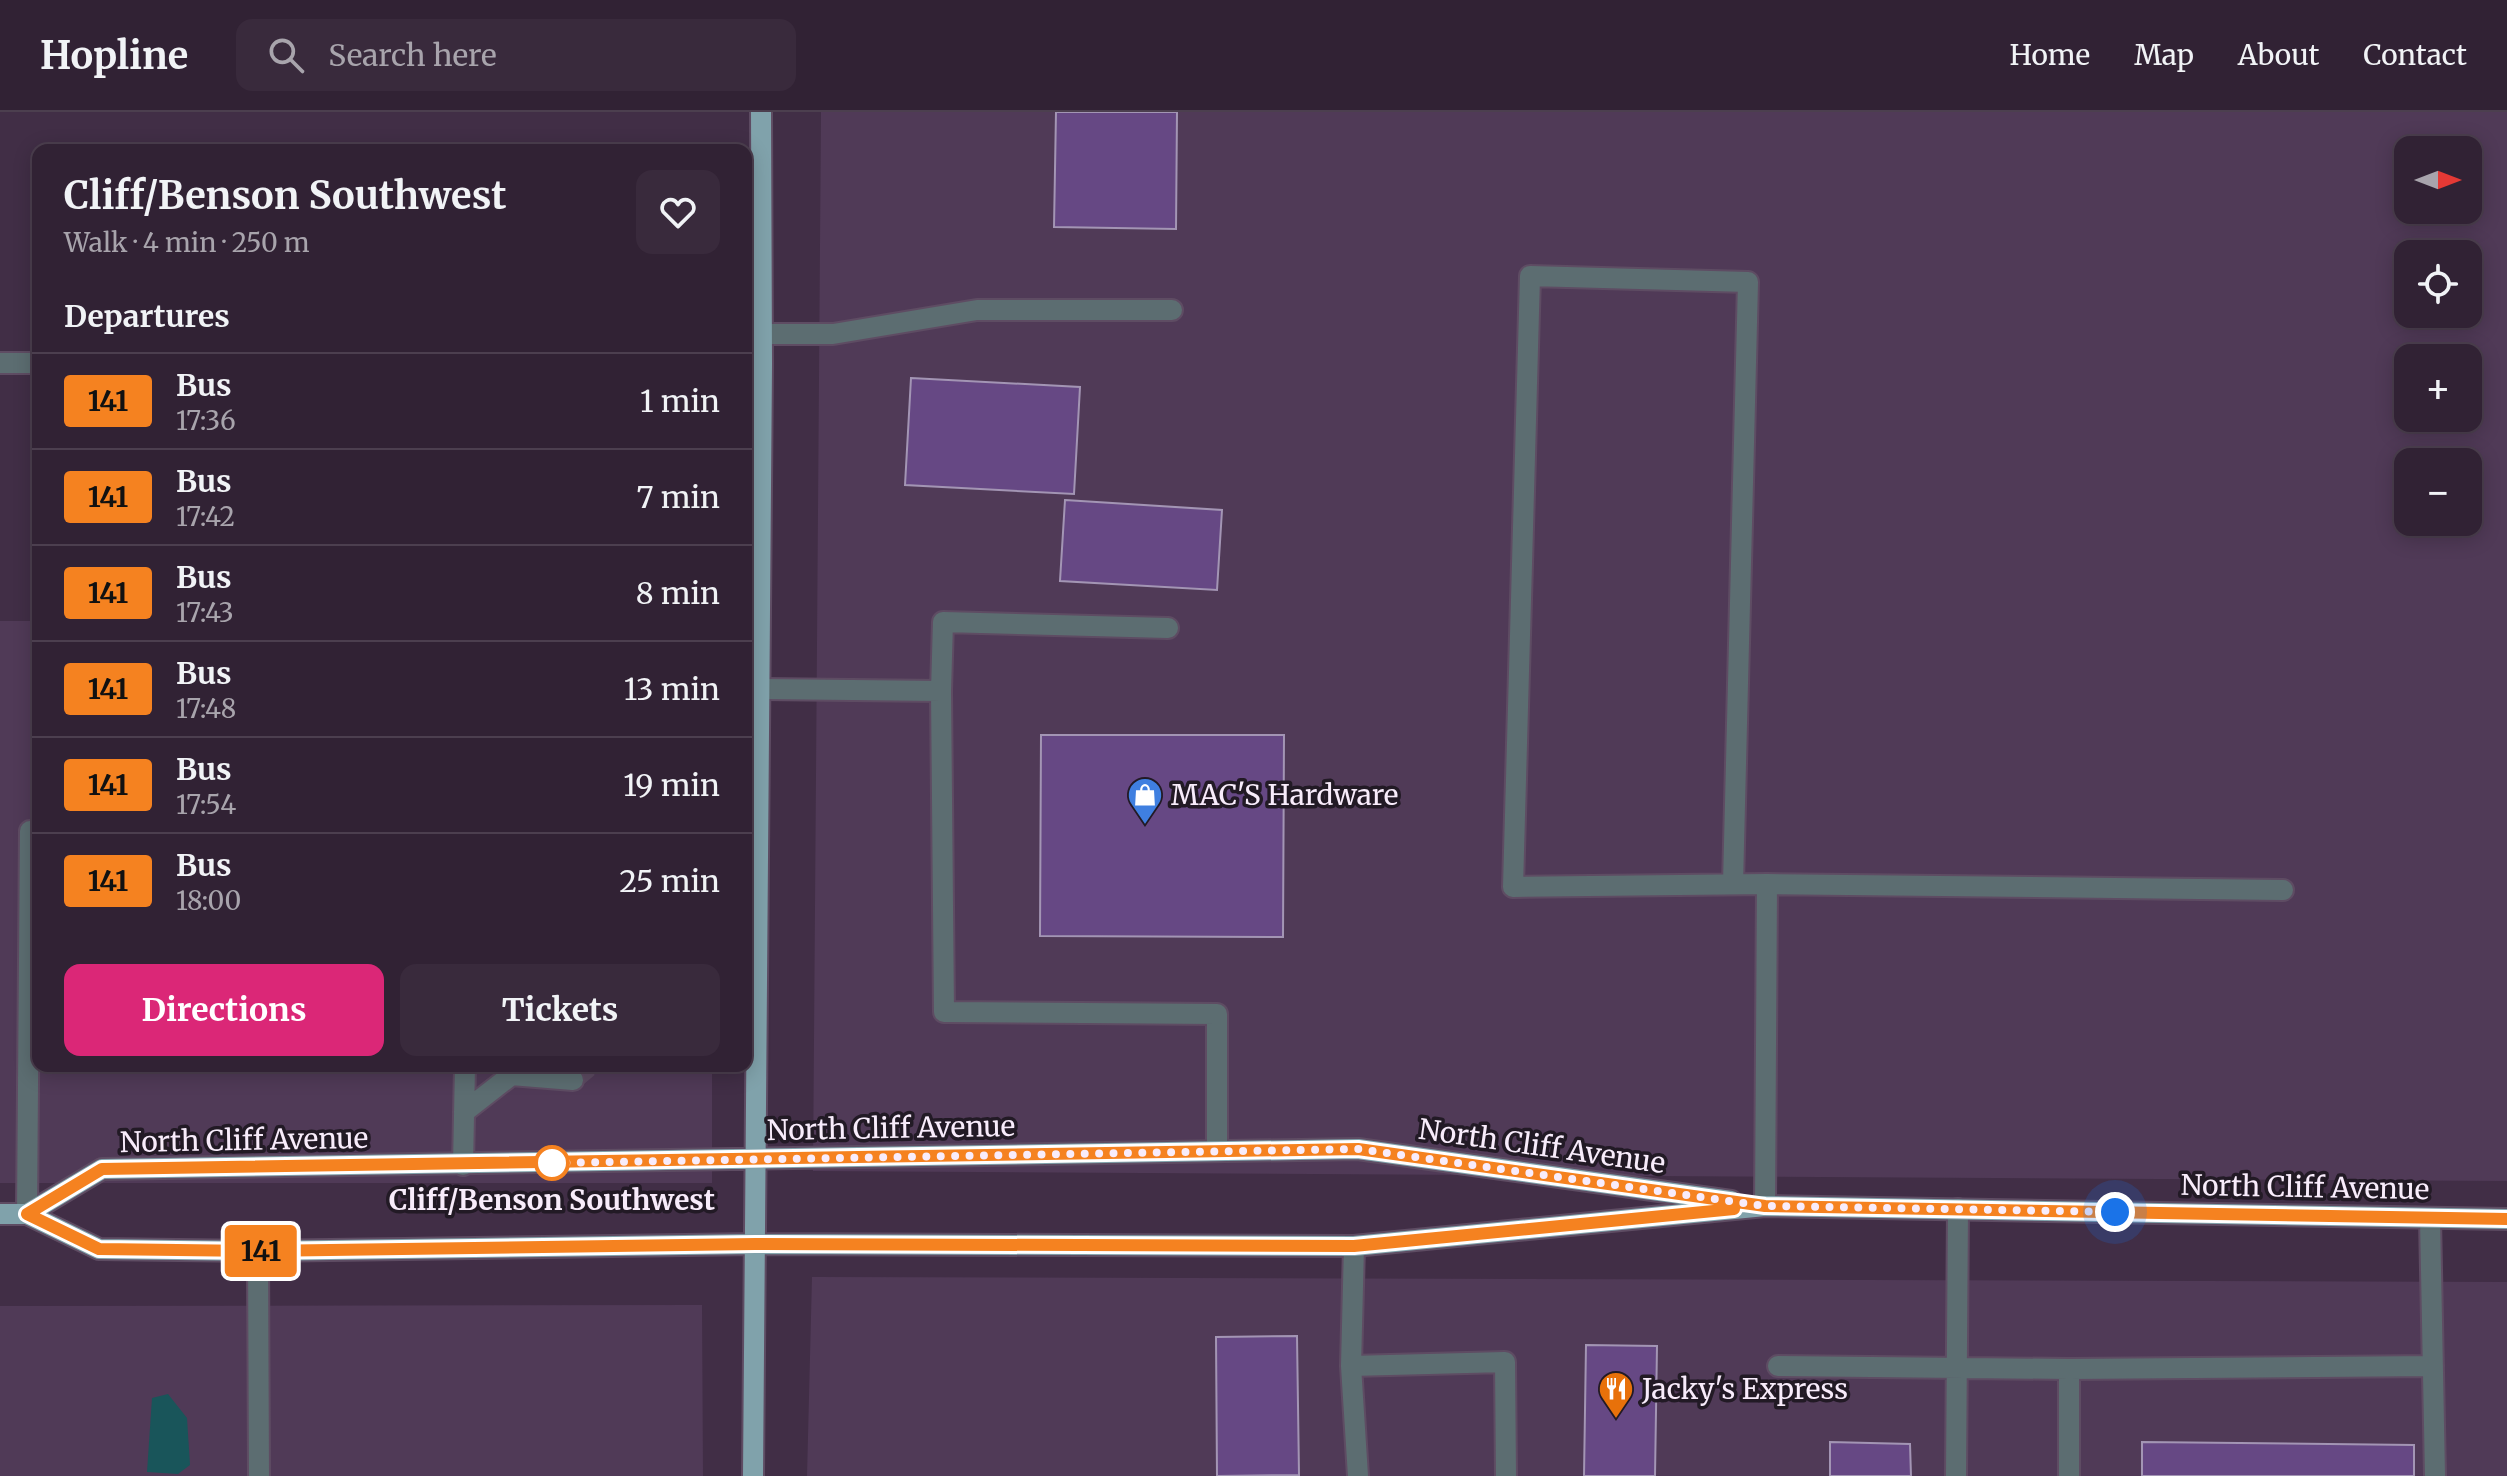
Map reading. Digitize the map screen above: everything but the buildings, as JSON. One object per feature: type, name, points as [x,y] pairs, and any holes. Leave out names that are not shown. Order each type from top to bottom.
[{"type":"main road","points":[[752,912],[759,689],[754,363],[762,334],[761,112]]},
{"type":"main road","points":[[752,980],[757,1157],[753,1476]]},
{"type":"main road","name":"North Cliff Avenue","points":[[27,1214],[102,1169],[1358,1149],[1765,1206]]},
{"type":"main road","name":"North Cliff Avenue","points":[[0,1214],[27,1214],[99,1249],[258,1251],[755,1244],[1354,1246],[1765,1206],[2507,1219]]},
{"type":"street","points":[[1733,884],[1748,282],[1530,276],[1513,887],[1767,884],[2283,890]]},
{"type":"street","points":[[762,334],[833,334],[977,310],[1172,310]]},
{"type":"street","points":[[0,363],[32,363]]},
{"type":"street","points":[[1168,628],[943,622],[944,1012],[1217,1014],[1217,1151]]},
{"type":"street","points":[[759,689],[941,691]]},
{"type":"street","points":[[32,831],[32,984]]},
{"type":"street","points":[[1765,1206],[1767,884]]},
{"type":"street","points":[[27,1214],[33,1072]]},
{"type":"street","points":[[463,1165],[465,1072]]},
{"type":"street","points":[[464,1112],[512,1072]]},
{"type":"street","points":[[532,1072],[573,1080]]},
{"type":"street","points":[[1956,1476],[1958,1209]]},
{"type":"street","points":[[2430,1218],[2435,1476]]},
{"type":"street","points":[[1354,1246],[1351,1366],[1358,1476]]},
{"type":"street","points":[[258,1251],[259,1476]]},
{"type":"street","points":[[1351,1366],[1505,1362],[1506,1476]]},
{"type":"street","points":[[1778,1366],[2069,1369],[2433,1366]]},
{"type":"street","points":[[2069,1369],[2069,1476]]},
{"type":"shaded area","points":[[821,112],[2507,112],[2507,1181],[813,1171]]},
{"type":"shaded area","points":[[0,621],[32,621],[32,1072],[712,1072],[712,1183],[0,1183]]},
{"type":"shaded area","points":[[812,1277],[2507,1282],[2507,1476],[807,1476]]},
{"type":"shaded area","points":[[702,1305],[703,1476],[0,1476],[0,1306]]},
{"type":"shaded area","points":[[168,1394],[187,1418],[190,1465],[178,1474],[147,1472],[152,1398]]},
{"type":"tunnel","points":[[573,1080],[583,1072]]},
{"type":"bus line","name":"141","points":[[1734,1209],[1354,1246],[755,1244],[258,1251],[99,1249],[27,1214],[102,1169],[1358,1149],[1765,1206],[2507,1219]]},
{"type":"place","name":"MAC'S Hardware","points":[[1145,826]]},
{"type":"place","name":"Cliff/Benson Southwest","points":[[552,1163]]},
{"type":"place","name":"Jacky's Express","points":[[1616,1420]]},
{"type":"route","points":[[552,1163],[757,1157],[1358,1149],[1765,1206],[2115,1212]]}]
